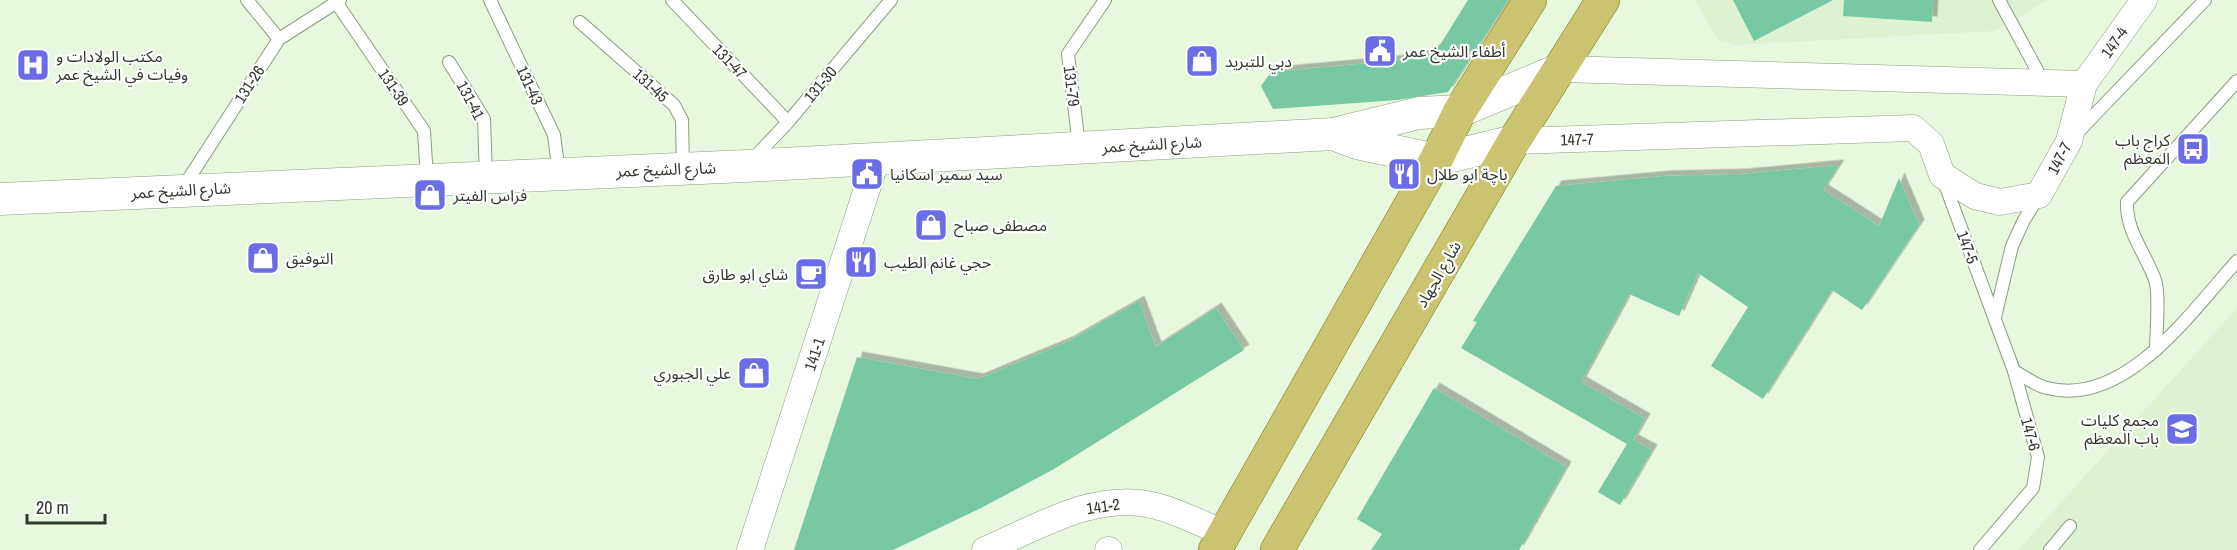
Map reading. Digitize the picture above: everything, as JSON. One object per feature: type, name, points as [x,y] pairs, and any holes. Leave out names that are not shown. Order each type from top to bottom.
[{"type":"main road","points":[[1220,542],[1436,160],[1460,111],[1530,0]]},
{"type":"main road","name":"شارع الجهاد","points":[[1277,550],[1514,141],[1603,0]]},
{"type":"street","name":"147-4","points":[[2084,84],[2144,0]]},
{"type":"street","name":"شارع الشيخ عمر","points":[[0,199],[746,166],[1333,134],[1419,113],[1460,111],[1561,69]]},
{"type":"street","points":[[1561,69],[2084,84]]},
{"type":"street","name":"147-7","points":[[2039,195],[2069,141],[2084,84]]},
{"type":"street","name":"147-7","points":[[1514,141],[1913,128],[1931,144],[1942,176]]},
{"type":"street","name":"شارع الشيخ عمر","points":[[1333,134],[1357,143],[1436,160],[1514,141]]},
{"type":"street","name":"141-1","points":[[750,550],[877,158]]},
{"type":"street","points":[[1942,176],[1975,196],[2000,202],[2039,195]]},
{"type":"street","name":"141-2","points":[[985,550],[1082,508],[1118,502],[1155,506],[1220,542]]},
{"type":"lane","points":[[248,0],[279,39]]},
{"type":"lane","name":"131-43","points":[[490,0],[554,135],[559,174]]},
{"type":"lane","name":"131-47","points":[[672,0],[788,122]]},
{"type":"lane","name":"131-30","points":[[746,166],[788,122],[891,0]]},
{"type":"lane","name":"131-79","points":[[1079,147],[1068,54],[1105,0]]},
{"type":"lane","points":[[1999,0],[2044,83]]},
{"type":"lane","points":[[2069,141],[2205,0]]},
{"type":"lane","name":"131-26","points":[[181,190],[279,39],[338,1]]},
{"type":"lane","name":"131-39","points":[[338,1],[424,131],[427,179]]},
{"type":"lane","name":"131-45","points":[[580,22],[674,105],[682,120],[684,168]]},
{"type":"lane","name":"131-41","points":[[449,62],[484,119],[486,177]]},
{"type":"lane","points":[[2156,350],[2156,282],[2134,239],[2127,217],[2127,202],[2237,81]]},
{"type":"lane","name":"147-5","points":[[1942,176],[2014,371]]},
{"type":"lane","name":"147-5","points":[[1995,318],[2012,246],[2039,195]]},
{"type":"lane","points":[[2014,371],[2045,388],[2067,391],[2099,386],[2129,372],[2156,350],[2237,261]]},
{"type":"lane","name":"147-6","points":[[1980,550],[2033,488],[2038,457],[2014,371]]},
{"type":"lane","points":[[2050,550],[2070,526]]},
{"type":"shaded area","points":[[1695,0],[2048,0],[1995,31],[1736,45],[1718,40]]},
{"type":"shaded area","name":"مجمع كليات باب المعظم","points":[[2237,308],[2237,550],[2018,550]]},
{"type":"building","points":[[1468,0],[1508,0],[1448,92],[1397,100],[1273,109],[1261,86],[1271,72],[1413,59],[1429,54],[1440,45]]},
{"type":"building","points":[[1733,0],[1833,0],[1754,41]]},
{"type":"building","points":[[1844,0],[1933,0],[1932,22],[1843,16]]},
{"type":"building","points":[[1839,165],[1823,190],[1879,226],[1899,178],[1919,225],[1862,310],[1832,290],[1763,399],[1711,366],[1748,307],[1698,273],[1679,316],[1629,294],[1581,382],[1645,419],[1633,440],[1652,450],[1620,505],[1598,492],[1627,444],[1461,348],[1477,322],[1473,321],[1556,186],[1664,176],[1741,174]]},
{"type":"building","points":[[1139,301],[1156,347],[1216,308],[1244,350],[1054,469],[981,508],[893,550],[794,550],[857,357],[978,379],[1067,342]]},
{"type":"building","points":[[1434,388],[1566,467],[1519,550],[1371,550],[1382,534],[1357,519]]},
{"type":"place","name":"أطفاء الشيخ عمر","points":[[1380,51]]},
{"type":"place","name":"دبي للتبريد","points":[[1202,61]]},
{"type":"place","name":"مكتب الولادات و وفيات في الشيخ عمر","points":[[33,65]]},
{"type":"place","name":"كراج باب المعظم","points":[[2193,149]]},
{"type":"place","name":"سيد سمير اسكانيا","points":[[867,174]]},
{"type":"place","name":"باچة ابو طلال","points":[[1404,174]]},
{"type":"place","name":"فراس الفيتر","points":[[430,195]]},
{"type":"place","name":"مصطفى صباح","points":[[931,225]]},
{"type":"place","name":"التوفيق","points":[[263,258]]},
{"type":"place","name":"حجي غانم الطيب","points":[[861,262]]},
{"type":"place","name":"شاي ابو طارق","points":[[811,274]]},
{"type":"place","name":"علي الجبوري","points":[[754,373]]},
{"type":"place","name":"مجمع كليات باب المعظم","points":[[2182,429]]}]
